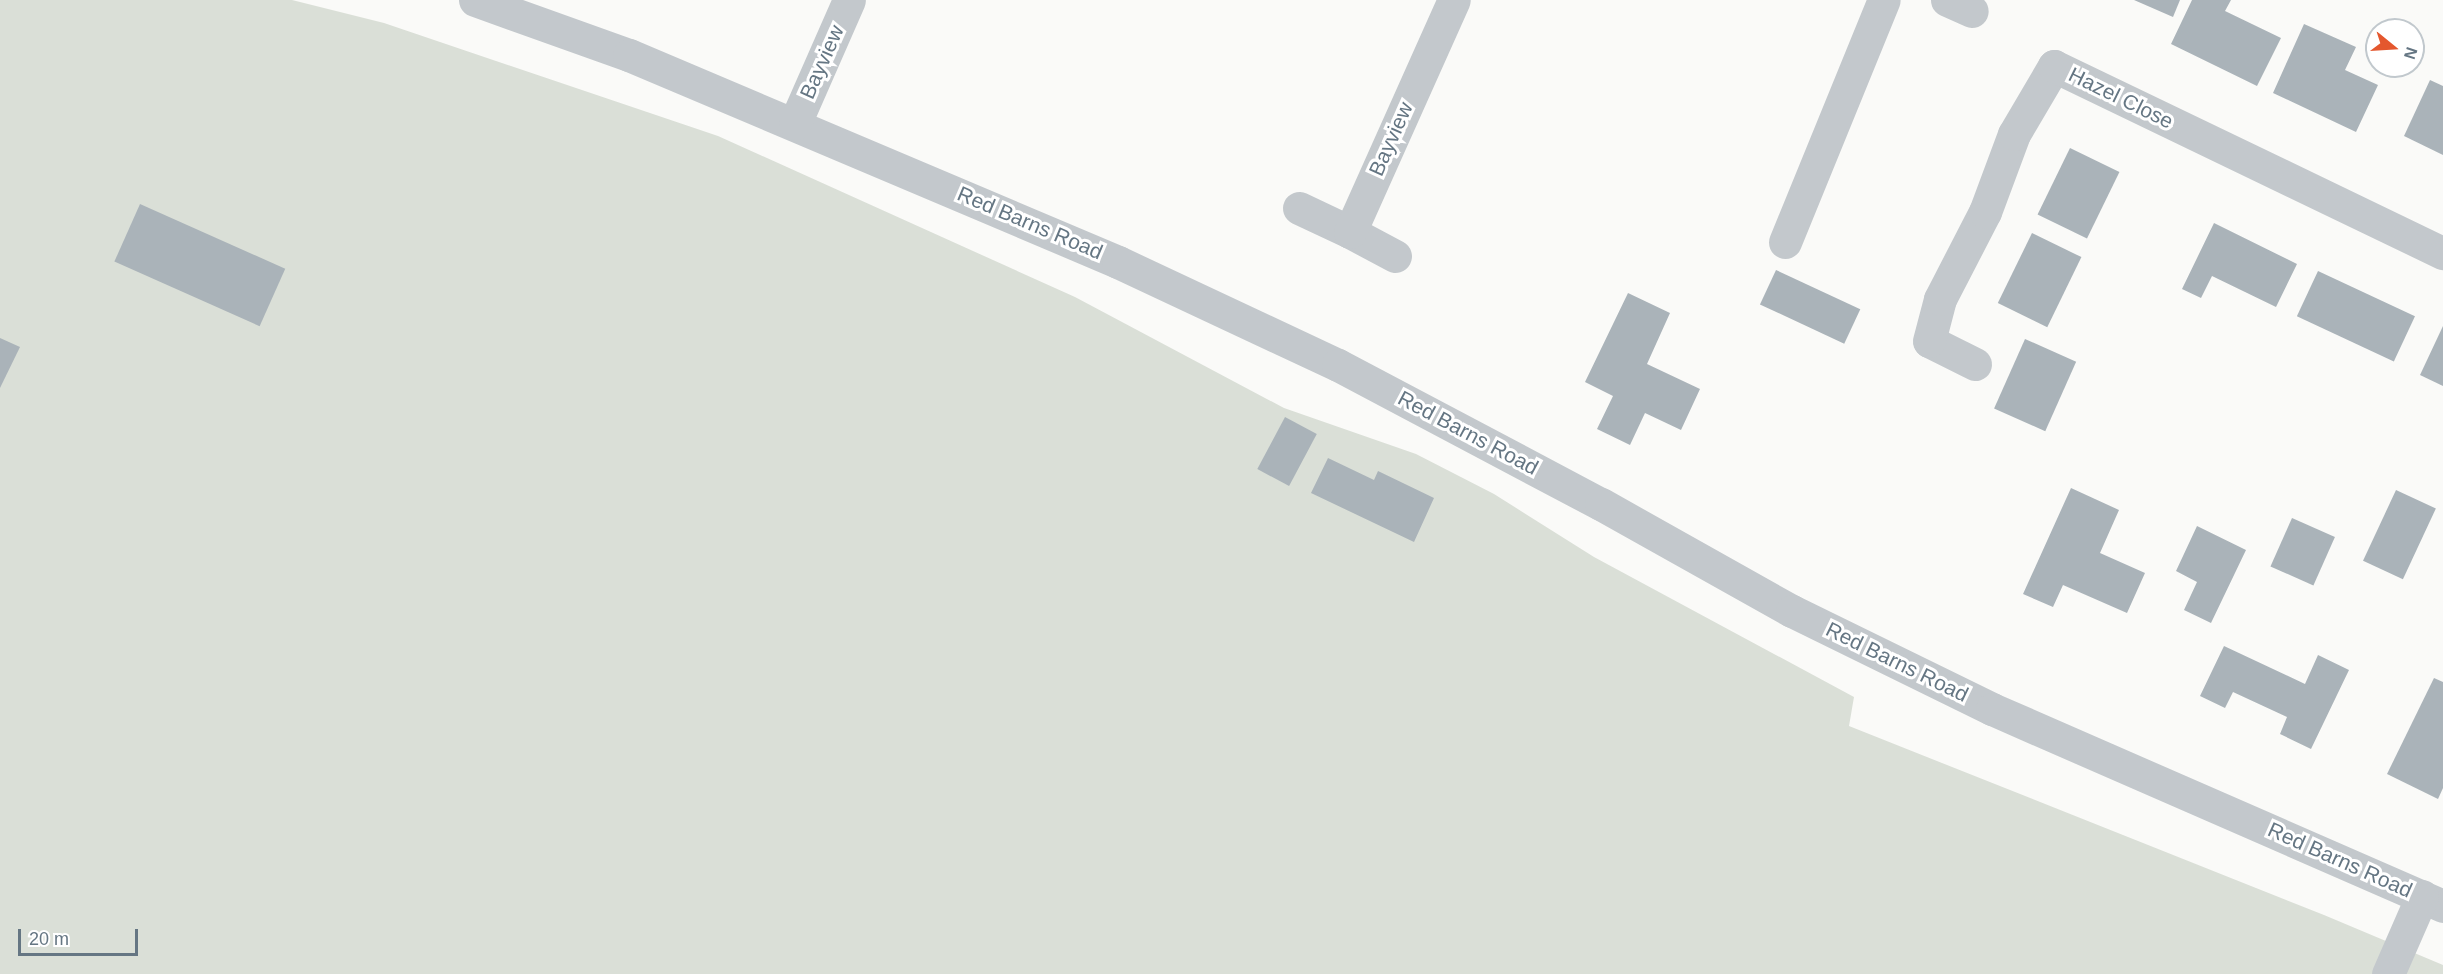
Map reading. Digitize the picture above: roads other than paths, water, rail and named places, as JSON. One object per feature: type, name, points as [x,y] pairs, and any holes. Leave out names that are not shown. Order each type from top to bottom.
[{"type":"street","name":"Red Barns Road","points":[[475,0],[554,13],[795,123],[1118,262],[1338,365],[1601,504],[1792,611],[1992,709],[2433,901]]},
{"type":"street","name":"Bayview","points":[[795,123],[849,0]]},
{"type":"street","name":"Bayview","points":[[1350,232],[1454,0]]},
{"type":"street","points":[[1785,242],[1884,0]]},
{"type":"street","name":"Hazel Close","points":[[1975,364],[1929,341],[1940,299],[1985,212],[2014,134],[2054,66],[2443,253]]},
{"type":"street","points":[[1299,208],[1395,256]]},
{"type":"street","points":[[2388,974],[2433,901]]}]
